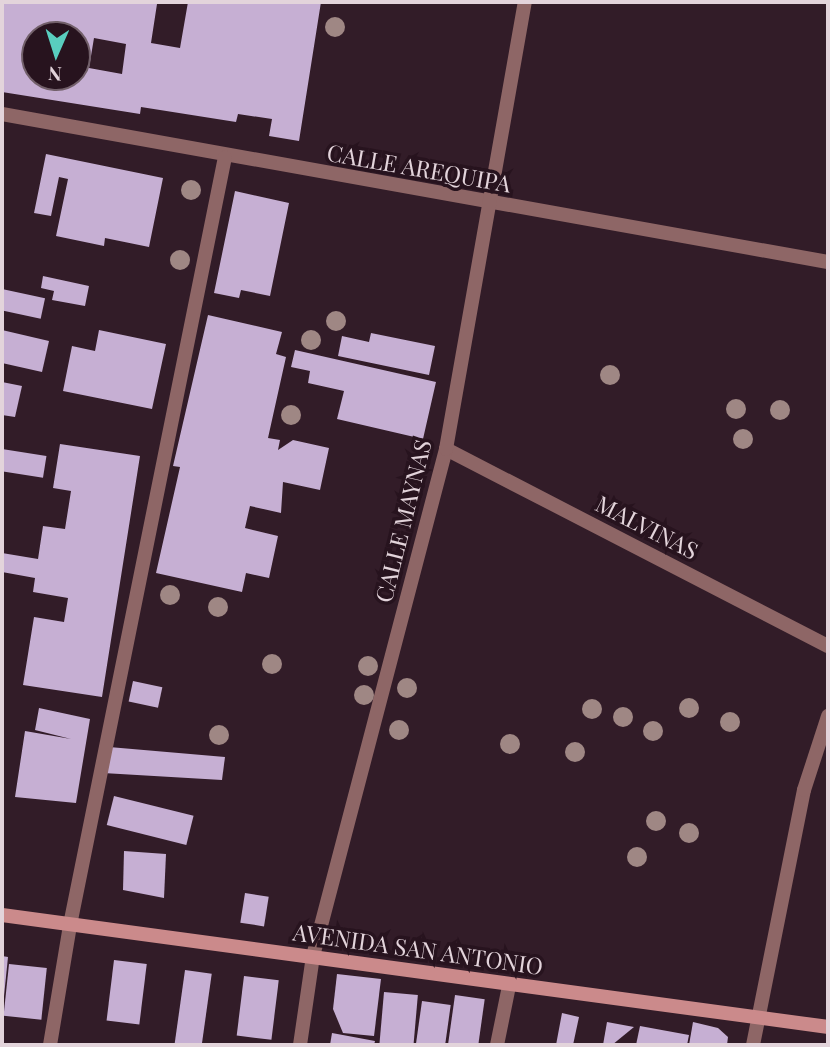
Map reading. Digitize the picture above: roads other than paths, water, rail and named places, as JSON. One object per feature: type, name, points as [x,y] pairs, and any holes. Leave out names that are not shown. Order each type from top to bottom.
[{"type":"main road","name":"AVENIDA SAN ANTONIO","points":[[2,915],[313,956],[509,986],[828,1027]]},
{"type":"street","name":"CALLE MAYNAS","points":[[300,1045],[313,956],[446,449],[486,203],[525,2]]},
{"type":"street","name":"CALLE AREQUIPA","points":[[2,114],[225,157],[828,262]]},
{"type":"street","points":[[50,1045],[70,925],[225,157]]},
{"type":"street","name":"MALVINAS","points":[[446,449],[828,646]]},
{"type":"street","points":[[753,1045],[804,790],[828,716]]},
{"type":"street","points":[[497,1045],[509,986]]}]
